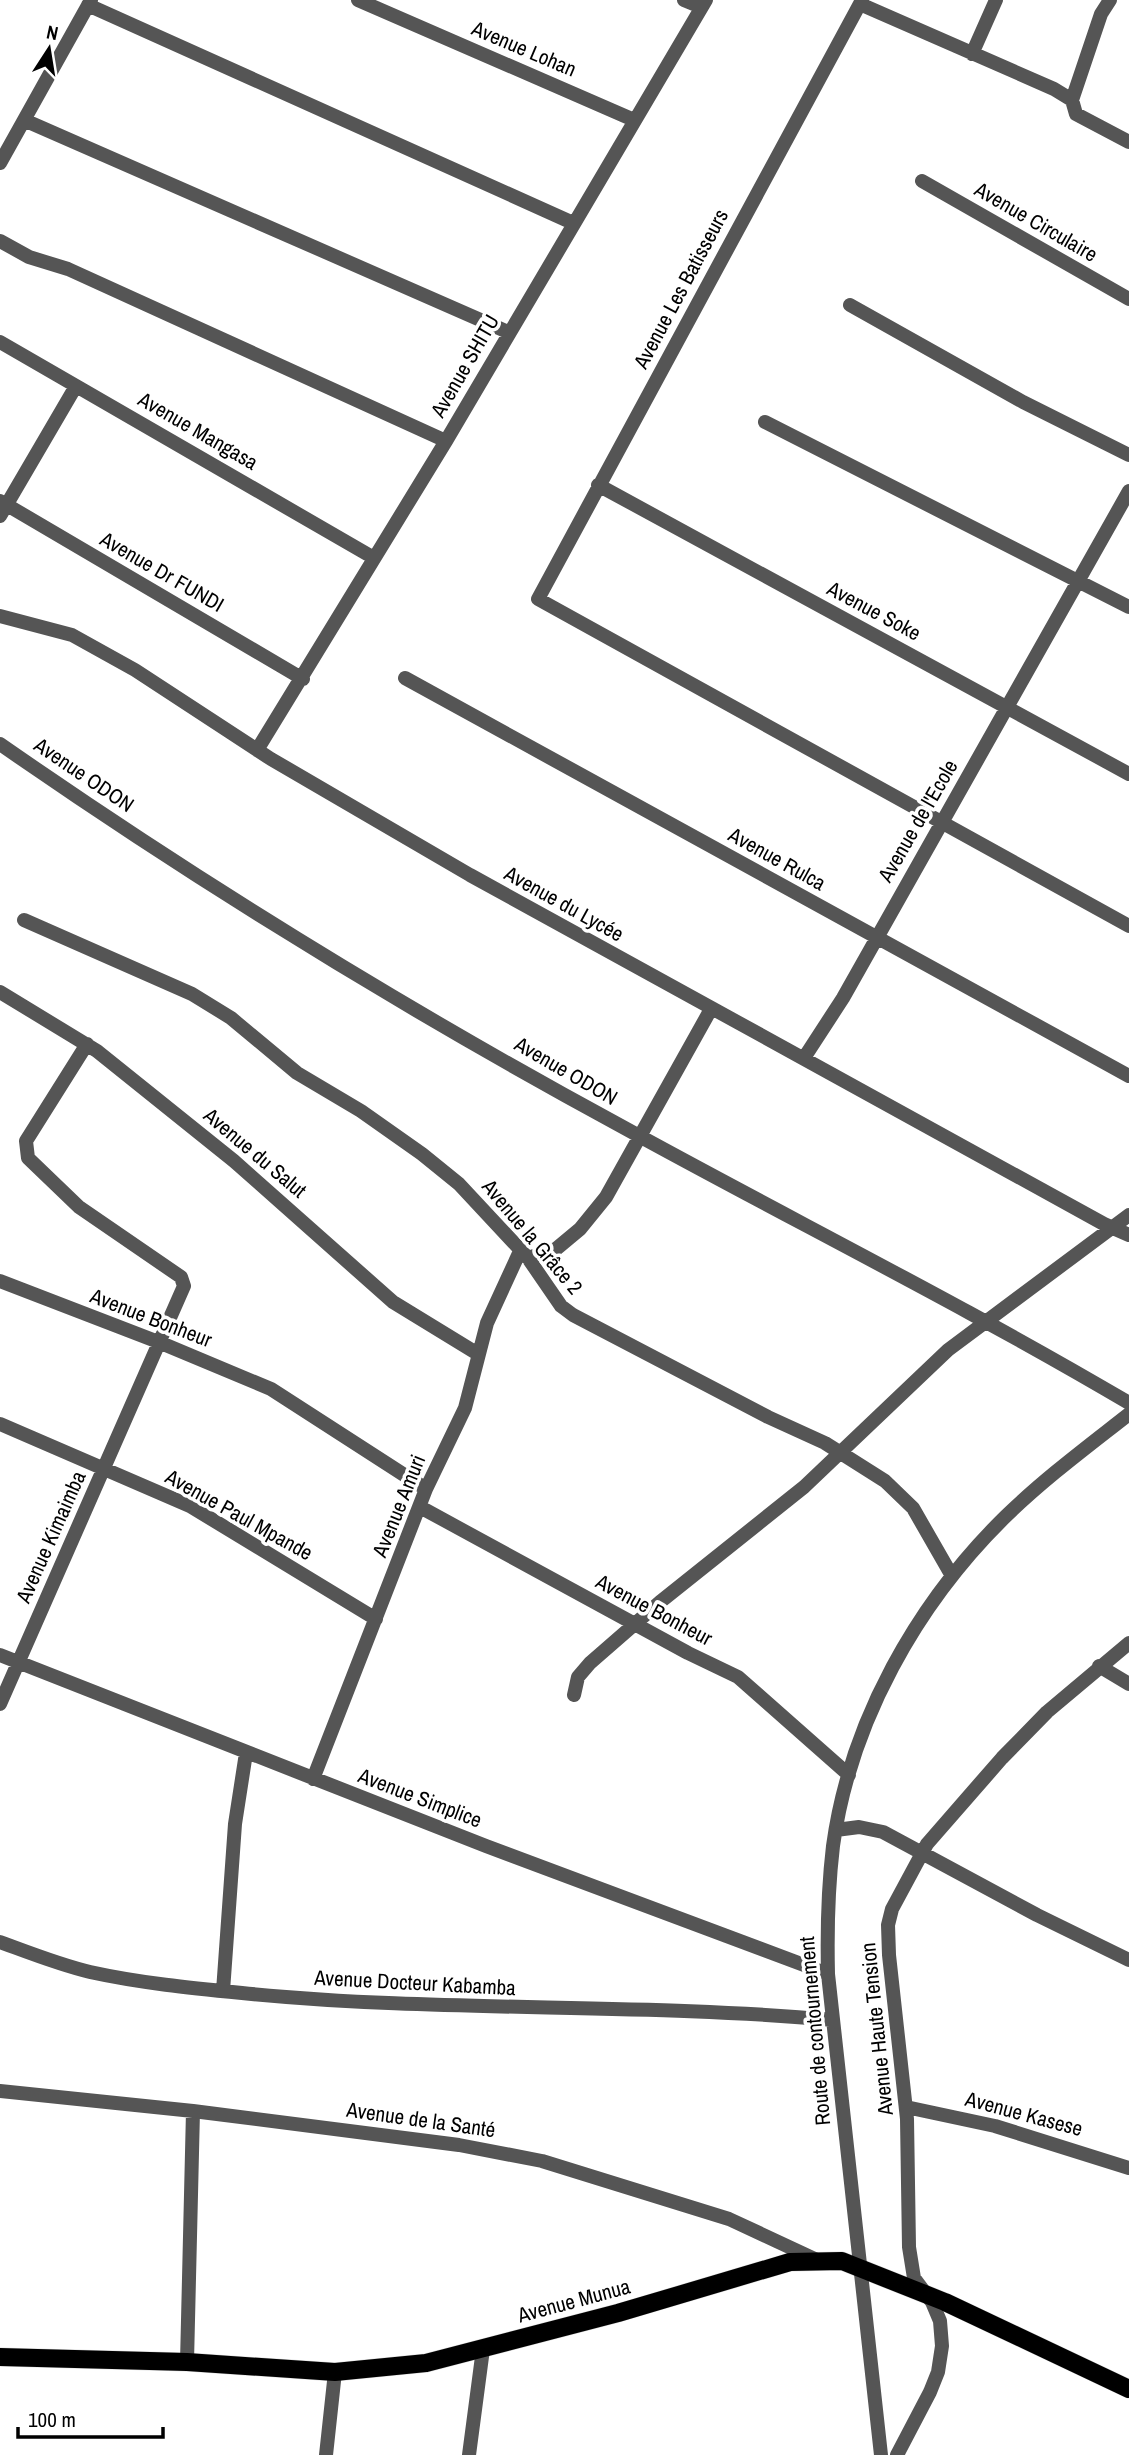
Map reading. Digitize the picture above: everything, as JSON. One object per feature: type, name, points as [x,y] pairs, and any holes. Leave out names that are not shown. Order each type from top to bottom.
[{"type":"main road","name":"Avenue Munua","points":[[0,2357],[187,2362],[335,2372],[426,2363],[790,2262],[842,2261],[923,2292],[1129,2389]]},
{"type":"street","name":"Avenue Lohan","points":[[358,0],[634,120]]},
{"type":"street","points":[[684,0],[703,4]]},
{"type":"street","points":[[972,54],[996,0]]},
{"type":"street","points":[[1110,0],[1101,14],[1072,100],[1076,114],[1129,142]]},
{"type":"street","points":[[861,2],[1054,89],[1072,100]]},
{"type":"street","name":"Avenue Les Batisseurs","points":[[861,2],[538,600],[940,822]]},
{"type":"street","points":[[0,163],[89,3],[573,223]]},
{"type":"street","name":"Avenue SHITU","points":[[257,750],[303,679],[446,441],[703,4]]},
{"type":"street","points":[[24,120],[508,332]]},
{"type":"street","name":"Avenue Circulaire","points":[[922,181],[1129,299]]},
{"type":"street","points":[[0,242],[446,441]]},
{"type":"street","points":[[849,305],[1023,402],[1129,455]]},
{"type":"street","name":"Avenue Mangasa","points":[[0,342],[374,558]]},
{"type":"street","points":[[2,507],[76,386]]},
{"type":"street","points":[[765,422],[1129,607]]},
{"type":"street","name":"Avenue Soke","points":[[598,485],[1129,774]]},
{"type":"street","name":"Avenue de l'Ecole","points":[[804,1058],[843,998],[940,822],[1068,604],[1129,491]]},
{"type":"street","name":"Avenue Dr FUNDI","points":[[2,507],[303,679]]},
{"type":"street","name":"Avenue du Lycée","points":[[0,616],[72,635],[135,670],[257,750],[470,875],[1129,1235]]},
{"type":"street","name":"Avenue Rulca","points":[[405,678],[1129,1076]]},
{"type":"street","name":"Avenue ODON","points":[[0,744],[196,877],[347,970],[640,1136],[986,1322],[1129,1403]]},
{"type":"street","points":[[940,822],[1129,926]]},
{"type":"street","name":"Avenue la Grâce 2","points":[[24,920],[192,994],[231,1018],[289,1067],[361,1111],[459,1184],[524,1254],[561,1306],[573,1315],[841,1453],[885,1481],[913,1508],[952,1576]]},
{"type":"street","name":"Avenue du Salut","points":[[0,992],[87,1044],[234,1161],[393,1302],[478,1354]]},
{"type":"street","points":[[524,1254],[556,1249],[580,1229],[606,1197],[711,1009]]},
{"type":"street","name":"Avenue Kimaimba","points":[[0,1704],[161,1343],[184,1281],[79,1207],[35,1167],[25,1149],[26,1141],[87,1044]]},
{"type":"street","points":[[574,1695],[578,1676],[635,1624],[841,1453],[948,1350],[1129,1215]]},
{"type":"street","name":"Avenue Amuri","points":[[313,1779],[426,1489],[465,1408],[478,1354],[495,1303],[524,1254]]},
{"type":"street","name":"Avenue Bonheur","points":[[0,1281],[161,1343],[271,1390],[426,1489]]},
{"type":"street","name":"Route de contournement","points":[[881,2455],[828,1974],[829,1889],[836,1830],[849,1775],[879,1696],[903,1647],[952,1576],[1006,1517],[1129,1414]]},
{"type":"street","name":"Avenue Paul Mpande","points":[[0,1424],[190,1506],[376,1619]]},
{"type":"street","name":"Avenue Bonheur","points":[[420,1507],[635,1624],[738,1676],[849,1775]]},
{"type":"street","name":"Avenue Haute Tension","points":[[897,2455],[938,2372],[940,2321],[932,2302],[914,2278],[909,2247],[906,2107],[888,1926],[892,1909],[921,1853],[1020,1738],[1099,1666],[1129,1643]]},
{"type":"street","name":"Avenue Simplice","points":[[0,1655],[313,1779],[828,1974]]},
{"type":"street","points":[[1099,1666],[1129,1684]]},
{"type":"street","points":[[223,1991],[235,1824],[246,1753]]},
{"type":"street","points":[[836,1830],[873,1828],[1129,1960]]},
{"type":"street","name":"Avenue Docteur Kabamba","points":[[0,1942],[87,1971],[131,1981],[223,1991],[401,2005],[769,2014],[834,2020]]},
{"type":"street","name":"Avenue de la Santé","points":[[0,2091],[193,2111],[459,2145],[542,2161],[729,2219],[819,2261]]},
{"type":"street","name":"Avenue Kasese","points":[[906,2107],[995,2126],[1129,2168]]},
{"type":"street","points":[[187,2362],[193,2111]]},
{"type":"street","points":[[468,2455],[484,2349]]},
{"type":"street","points":[[326,2455],[335,2372]]}]
